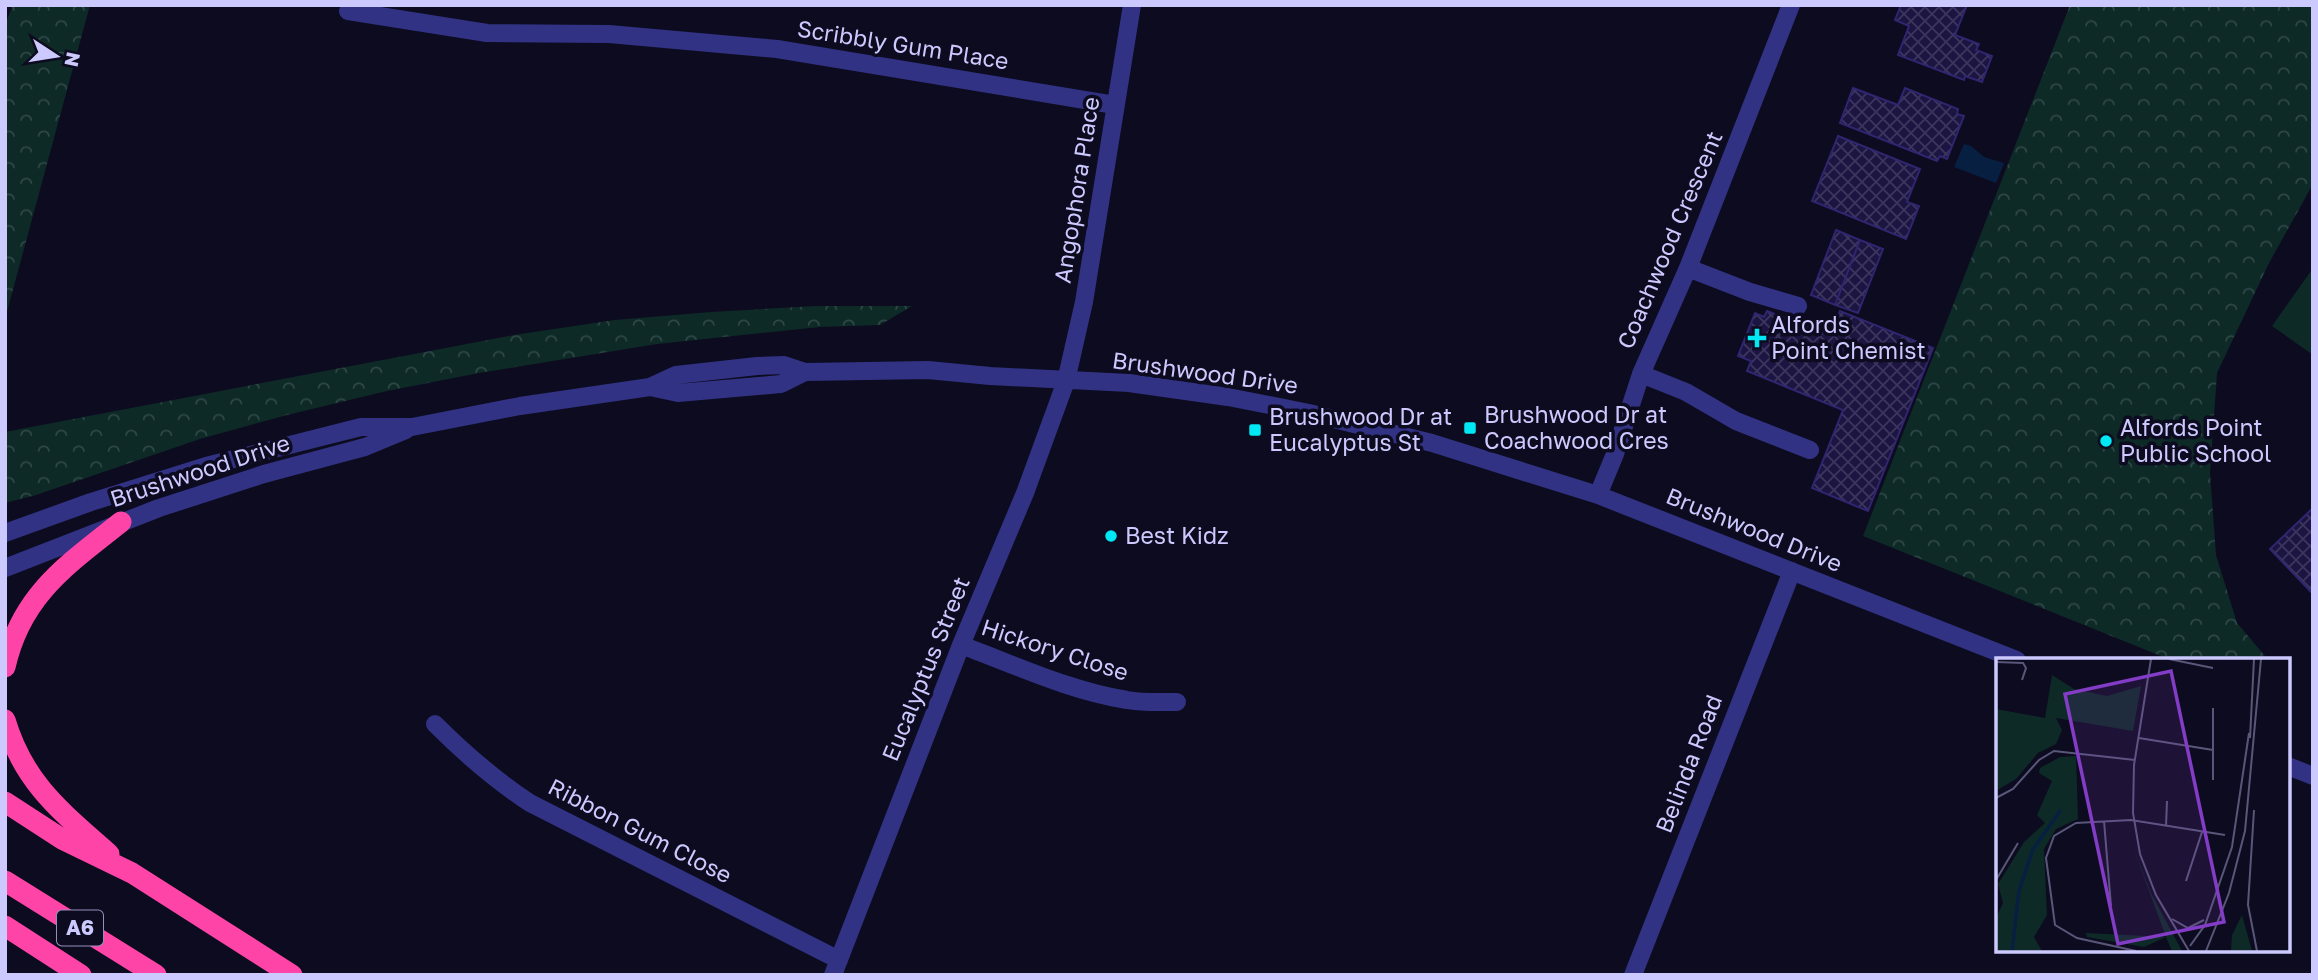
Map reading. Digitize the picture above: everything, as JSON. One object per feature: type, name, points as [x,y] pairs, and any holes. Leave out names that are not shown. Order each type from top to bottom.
[{"type":"highway","points":[[5,667],[18,629],[30,606],[46,585],[121,522]]},
{"type":"highway","points":[[5,720],[12,742],[39,789],[132,873]]},
{"type":"highway","points":[[5,802],[62,839],[132,873],[292,975]]},
{"type":"highway","name":"A6","points":[[5,881],[156,975]]},
{"type":"highway","name":"A6","points":[[5,926],[81,975]]},
{"type":"street","name":"Angophora Place","points":[[1066,381],[1084,302],[1132,5]]},
{"type":"street","name":"Coachwood Crescent","points":[[1598,495],[1615,454],[1641,374],[1688,268],[1791,5]]},
{"type":"street","name":"Scribbly Gum Place","points":[[348,11],[487,33],[609,34],[777,49],[1115,105]]},
{"type":"street","points":[[1688,268],[1750,292],[1798,306]]},
{"type":"street","name":"Brushwood Drive","points":[[5,533],[152,482],[361,427],[412,427],[520,406],[650,387],[678,393],[781,384],[805,372],[929,370],[1129,383],[1166,388],[1309,413],[1432,443],[1598,495],[2012,658]]},
{"type":"street","points":[[1641,374],[1686,392],[1736,421],[1810,450]]},
{"type":"street","name":"Eucalyptus Street","points":[[836,967],[961,645],[1025,494],[1066,381]]},
{"type":"street","name":"Brushwood Drive","points":[[5,568],[212,489],[365,447],[412,427]]},
{"type":"street","name":"Belinda Road","points":[[1633,975],[1792,571]]},
{"type":"street","name":"Hickory Close","points":[[961,645],[1097,694],[1129,701],[1177,702]]},
{"type":"street","name":"Ribbon Gum Close","points":[[435,724],[469,758],[530,803],[836,967]]},
{"type":"street","points":[[2290,767],[2313,776]]},
{"type":"green space","points":[[13,5],[90,5],[5,319],[5,25]]},
{"type":"green space","name":"Alfords Point Public School","points":[[2070,5],[2313,5],[2313,184],[2269,263],[2217,373],[2210,473],[2216,555],[2237,623],[2265,656],[2264,658],[2166,658],[1863,536]]},
{"type":"green space","points":[[2313,268],[2313,355],[2272,326]]},
{"type":"green space","points":[[816,306],[912,306],[880,325],[820,327],[657,344],[387,391],[200,439],[5,503],[5,432],[514,335],[615,320]]},
{"type":"water","points":[[1964,144],[1971,146],[1984,157],[2004,163],[1996,183],[1954,167]]},
{"type":"building","points":[[1901,5],[1967,5],[1955,35],[1979,44],[1976,50],[1992,56],[1982,82],[1965,76],[1964,80],[1898,55],[1909,26],[1895,20]]},
{"type":"building","points":[[1853,88],[1898,105],[1905,88],[1958,109],[1957,114],[1964,116],[1947,159],[1940,156],[1937,161],[1840,123]]},
{"type":"building","points":[[1838,136],[1920,169],[1907,202],[1919,206],[1906,239],[1812,201]]},
{"type":"building","points":[[1836,230],[1860,240],[1835,305],[1811,295]]},
{"type":"building","points":[[1860,240],[1883,249],[1858,313],[1835,305]]},
{"type":"building","points":[[1767,311],[1830,336],[1840,311],[1933,348],[1868,511],[1812,488],[1843,410],[1747,371],[1751,361],[1738,356],[1755,313],[1764,317]]},
{"type":"building","points":[[2313,508],[2313,594],[2270,549]]},
{"type":"place","name":"Alfords Point Chemist","points":[[1757,338]]},
{"type":"place","name":"Brushwood Dr at Coachwood Cres","points":[[1470,428]]},
{"type":"place","name":"Brushwood Dr at Eucalyptus St","points":[[1255,430]]},
{"type":"place","name":"Alfords Point Public School","points":[[2106,441]]},
{"type":"place","name":"Best Kidz","points":[[1111,536]]}]
